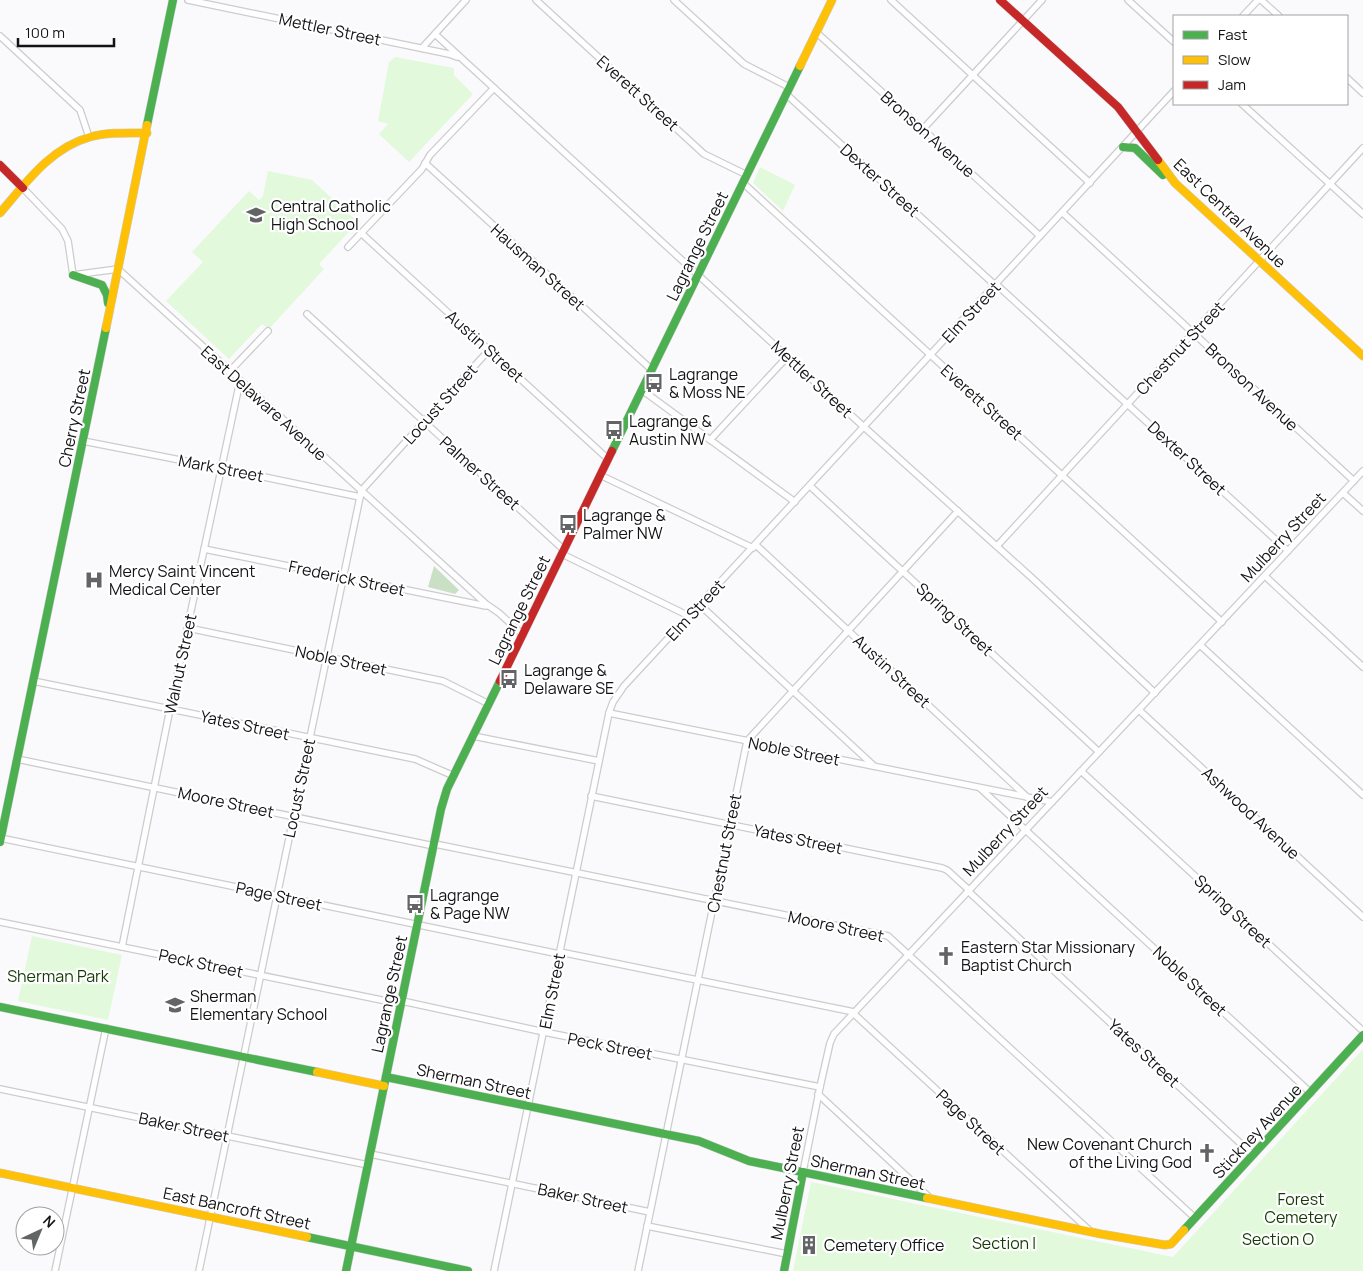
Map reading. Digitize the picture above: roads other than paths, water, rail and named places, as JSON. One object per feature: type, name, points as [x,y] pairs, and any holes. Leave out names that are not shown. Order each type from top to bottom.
[{"type":"street","name":"Cherry Street","points":[[0,839],[173,0]]},
{"type":"street","name":"Mettler Street","points":[[188,0],[449,54],[469,66]]},
{"type":"street","points":[[422,48],[466,0]]},
{"type":"street","name":"Everett Street","points":[[536,0],[704,154],[747,175]]},
{"type":"street","name":"Dexter Street","points":[[674,0],[744,64],[787,90],[1288,551]]},
{"type":"street","name":"Lagrange Street","points":[[346,1271],[443,802],[473,736],[832,0]]},
{"type":"street","points":[[890,0],[1090,183]]},
{"type":"street","name":"East Central Avenue","points":[[1000,0],[1118,108],[1175,183],[1363,356]]},
{"type":"street","points":[[923,129],[1042,0]]},
{"type":"street","points":[[1128,0],[1173,41]]},
{"type":"street","points":[[1244,15],[1260,0],[1278,15]]},
{"type":"street","name":"Bronson Avenue","points":[[816,32],[1040,236]]},
{"type":"street","name":"Mettler Street","points":[[435,34],[864,427],[997,546],[1155,693]]},
{"type":"street","points":[[0,36],[80,110],[89,137]]},
{"type":"street","points":[[1348,79],[1363,93]]},
{"type":"street","points":[[348,247],[422,169],[430,155],[494,88]]},
{"type":"street","name":"Elm Street","points":[[494,1271],[591,796],[613,702],[624,686],[997,285],[1173,92]]},
{"type":"street","points":[[1243,105],[1363,214]]},
{"type":"street","points":[[0,213],[46,163],[62,150],[89,137],[108,134],[147,133]]},
{"type":"street","points":[[1124,147],[1135,148],[1175,183]]},
{"type":"street","name":"Chestnut Street","points":[[997,546],[1363,148]]},
{"type":"street","name":"Hausman Street","points":[[425,163],[652,370]]},
{"type":"street","points":[[0,165],[18,181],[66,235],[74,275]]},
{"type":"street","name":"Everett Street","points":[[743,183],[1222,622]]},
{"type":"street","name":"Bronson Avenue","points":[[1063,213],[1354,481]]},
{"type":"street","name":"Austin Street","points":[[361,233],[608,459]]},
{"type":"street","points":[[74,275],[118,269]]},
{"type":"street","name":"East Delaware Avenue","points":[[118,269],[361,494],[523,635]]},
{"type":"street","points":[[74,275],[88,281],[96,281],[105,288],[108,297],[108,322]]},
{"type":"street","name":"Palmer Street","points":[[307,314],[563,552],[689,616]]},
{"type":"street","points":[[229,372],[268,331]]},
{"type":"street","name":"Locust Street","points":[[200,1271],[342,577],[361,494],[489,350]]},
{"type":"street","points":[[710,440],[788,356]]},
{"type":"street","name":"Walnut Street","points":[[122,947],[240,381]]},
{"type":"street","points":[[642,390],[795,502]]},
{"type":"street","name":"Mark Street","points":[[83,441],[361,494]]},
{"type":"street","name":"Mulberry Street","points":[[784,1271],[818,1094],[832,1039],[853,1013],[1363,471]]},
{"type":"street","name":"Austin Street","points":[[600,475],[754,546],[848,630],[1028,798]]},
{"type":"street","name":"Spring Street","points":[[810,486],[1099,752]]},
{"type":"street","points":[[1343,493],[1363,511]]},
{"type":"street","points":[[746,741],[958,511]]},
{"type":"street","name":"Frederick Street","points":[[204,549],[489,607]]},
{"type":"street","points":[[1265,576],[1363,666]]},
{"type":"street","points":[[700,605],[875,767]]},
{"type":"street","name":"Noble Street","points":[[188,628],[443,681],[489,704]]},
{"type":"street","points":[[1200,645],[1363,795]]},
{"type":"street","name":"Yates Street","points":[[33,681],[415,759],[454,776]]},
{"type":"street","name":"Ashwood Avenue","points":[[1139,710],[1363,917]]},
{"type":"street","name":"Noble Street","points":[[609,713],[1052,802]]},
{"type":"street","points":[[473,736],[599,761]]},
{"type":"street","name":"Chestnut Street","points":[[638,1271],[715,901],[746,741]]},
{"type":"street","name":"Moore Street","points":[[17,759],[888,936],[1195,1218]]},
{"type":"street","name":"Spring Street","points":[[1081,771],[1363,1031]]},
{"type":"street","name":"Noble Street","points":[[980,788],[1311,1093]]},
{"type":"street","name":"Yates Street","points":[[591,796],[947,870],[1253,1155]]},
{"type":"street","name":"Page Street","points":[[0,839],[853,1013],[1088,1230]]},
{"type":"street","name":"Peck Street","points":[[0,922],[820,1087]]},
{"type":"street","points":[[0,1007],[384,1086]]},
{"type":"street","points":[[55,1271],[106,1028]]},
{"type":"street","name":"Stickney Avenue","points":[[1171,1244],[1363,1036]]},
{"type":"street","name":"Sherman Street","points":[[386,1077],[699,1141],[734,1157],[749,1161],[932,1200],[1157,1245],[1171,1244]]},
{"type":"street","name":"Baker Street","points":[[0,1089],[368,1165]]},
{"type":"street","points":[[818,1094],[932,1200]]},
{"type":"street","name":"Baker Street","points":[[370,1154],[650,1212]]},
{"type":"street","name":"East Bancroft Street","points":[[0,1173],[468,1271]]},
{"type":"street","name":"Baker Street","points":[[647,1226],[787,1254]]},
{"type":"place","name":"Central Catholic High School","points":[[256,215]]},
{"type":"place","name":"Lagrange & Moss NE","points":[[654,383]]},
{"type":"place","name":"Lagrange & Austin NW","points":[[614,430]]},
{"type":"place","name":"Lagrange & Palmer NW","points":[[568,524]]},
{"type":"place","name":"Mercy Saint Vincent Medical Center","points":[[94,580]]},
{"type":"place","name":"Lagrange & Delaware SE","points":[[509,679]]},
{"type":"place","name":"Lagrange & Page NW","points":[[415,904]]},
{"type":"place","name":"Eastern Star Missionary Baptist Church","points":[[946,956]]},
{"type":"place","name":"Sherman Elementary School","points":[[175,1005]]},
{"type":"place","name":"New Covenant Church of the Living God","points":[[1207,1153]]},
{"type":"place","name":"Cemetery Office","points":[[809,1245]]},
{"type":"park label","name":"Sherman Park","points":[[58,976]]},
{"type":"park label","name":"Forest Cemetery","points":[[1301,1208]]},
{"type":"park label","name":"Section O","points":[[1278,1239]]},
{"type":"park label","name":"Section I","points":[[1004,1243]]}]
